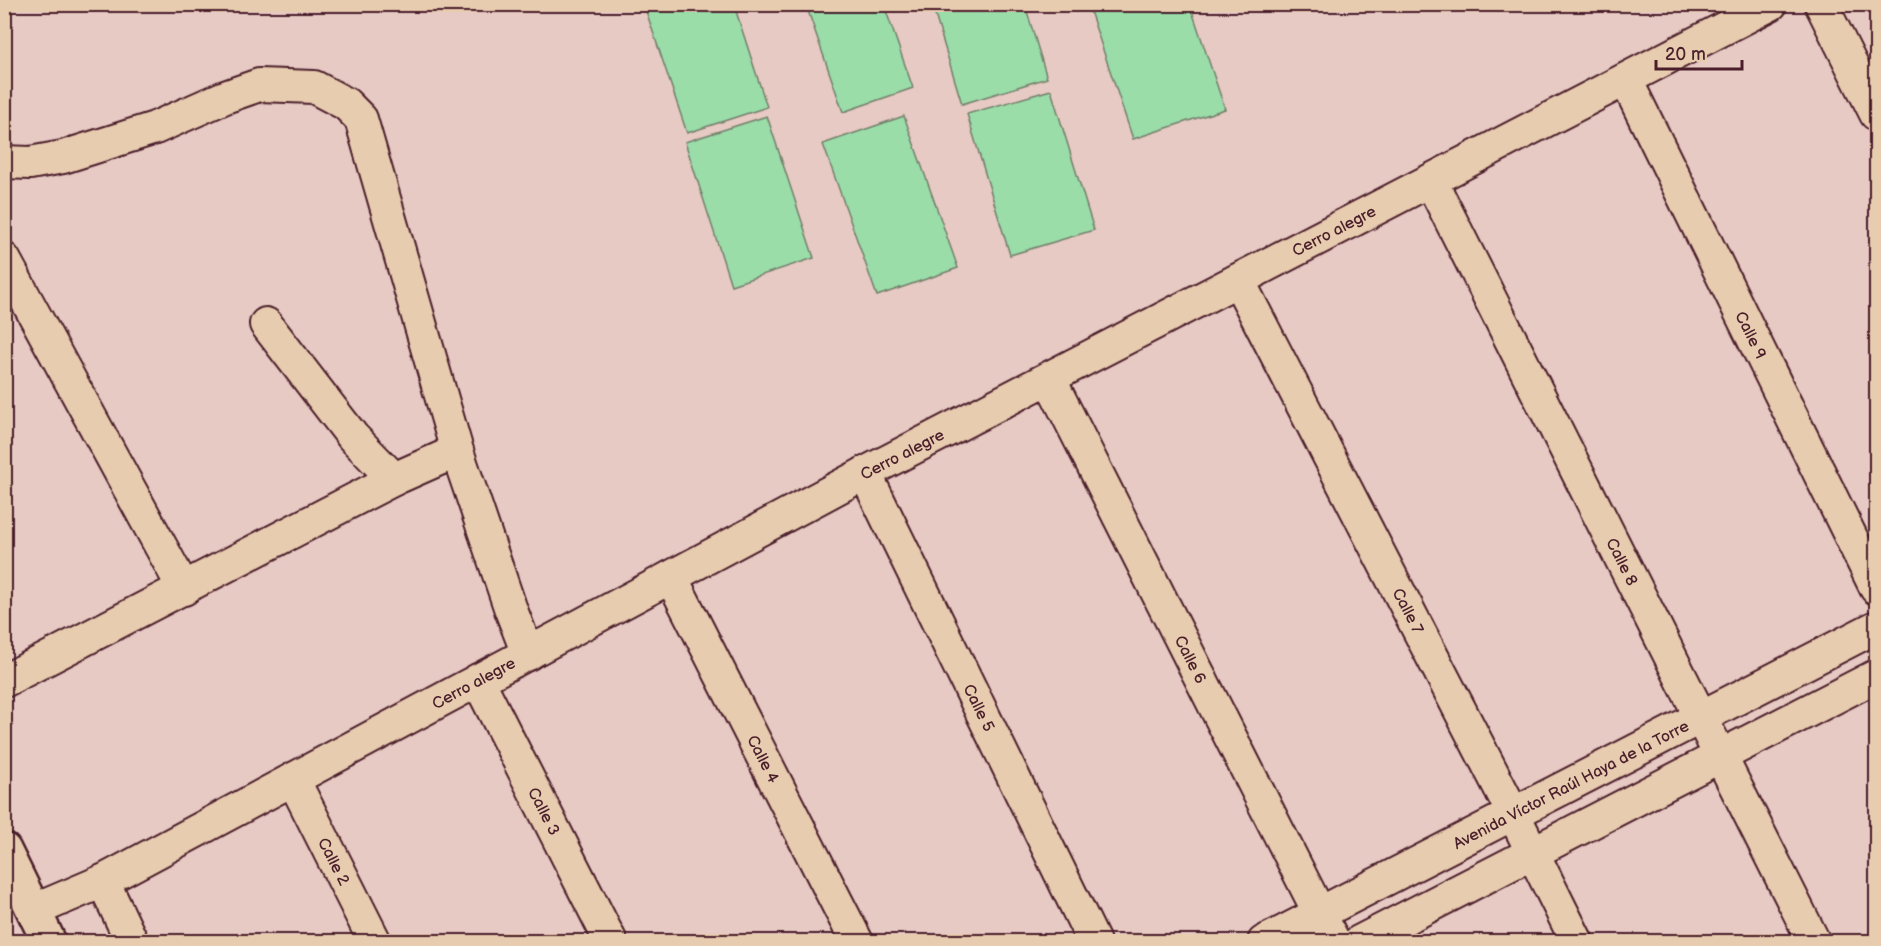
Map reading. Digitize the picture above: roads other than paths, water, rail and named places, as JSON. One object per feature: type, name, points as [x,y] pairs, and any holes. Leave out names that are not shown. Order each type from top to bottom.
[{"type":"main road","points":[[4,850],[49,942]]},
{"type":"street","name":"Cerro alegre","points":[[35,910],[103,881],[865,473],[1771,4]]},
{"type":"street","points":[[1821,4],[1876,114]]},
{"type":"street","name":"Calle 9","points":[[1626,80],[1876,588]]},
{"type":"street","points":[[4,162],[30,163],[63,157],[155,128],[225,97],[259,85],[314,87],[346,104],[361,119],[457,451],[528,654]]},
{"type":"street","name":"Calle 8","points":[[1431,180],[1814,942]]},
{"type":"street","points":[[4,259],[184,589]]},
{"type":"street","name":"Calle 7","points":[[1238,280],[1533,852],[1577,942]]},
{"type":"street","points":[[266,324],[353,437],[394,479]]},
{"type":"street","name":"Calle 6","points":[[1048,378],[1334,942]]},
{"type":"street","points":[[4,681],[394,479],[457,451]]},
{"type":"street","name":"Calle 5","points":[[865,473],[1094,942]]},
{"type":"street","name":"Calle 4","points":[[671,577],[857,942]]},
{"type":"street","name":"Avenida Víctor Raúl Haya de la Torre","points":[[1264,942],[1876,627]]},
{"type":"street","points":[[1359,942],[1876,676]]},
{"type":"street","name":"Calle 3","points":[[478,680],[611,942]]},
{"type":"street","name":"Calle 2","points":[[293,779],[375,942]]},
{"type":"street","points":[[103,881],[132,942]]}]
